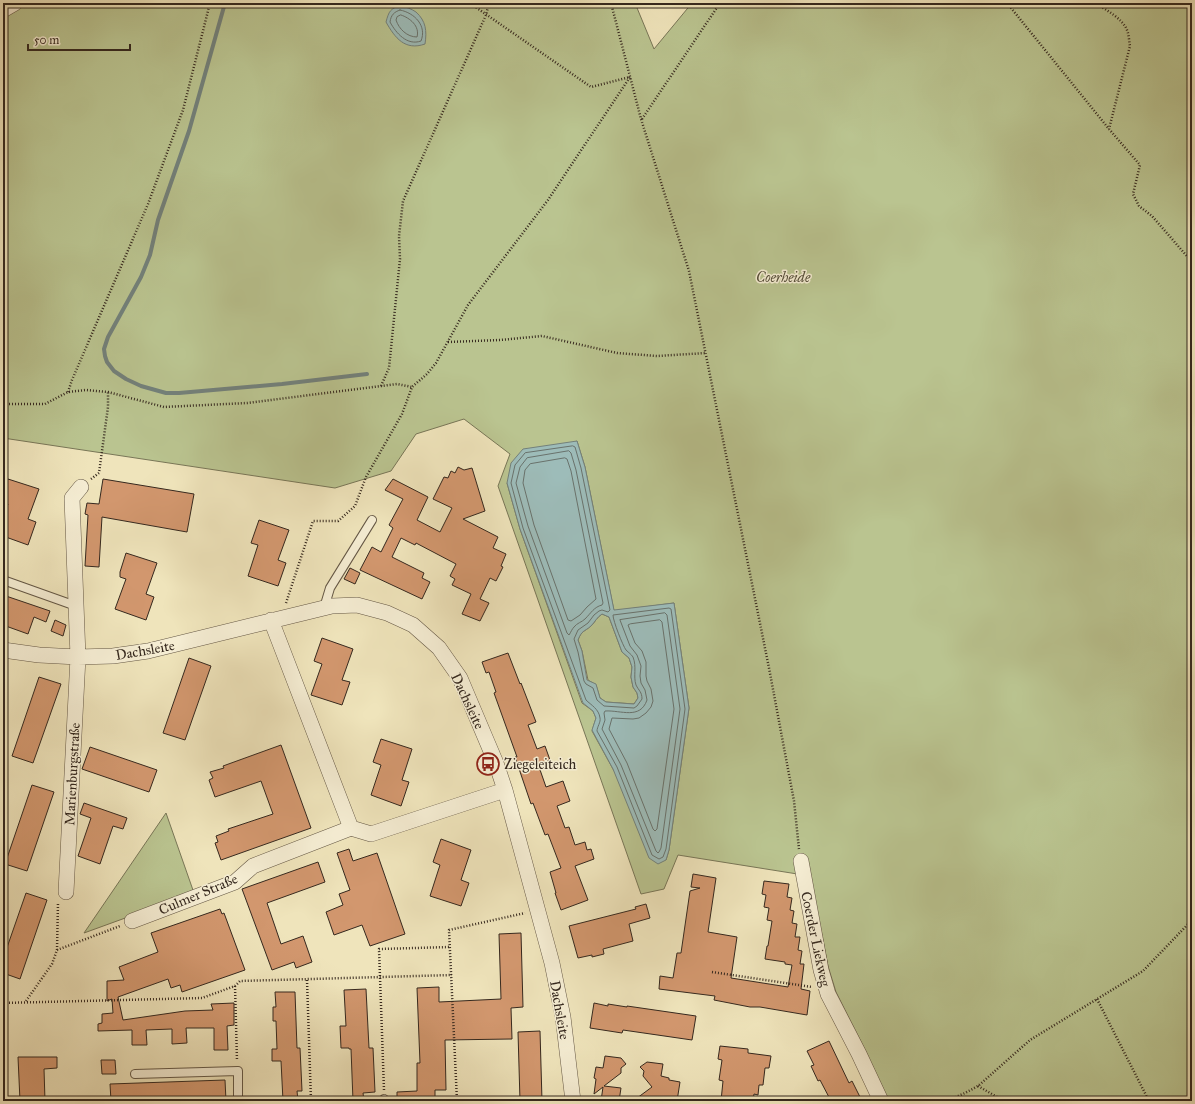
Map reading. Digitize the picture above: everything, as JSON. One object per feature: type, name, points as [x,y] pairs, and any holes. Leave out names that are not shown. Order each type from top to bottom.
[{"type":"street","points":[[3,10],[15,3]]},
{"type":"street","points":[[78,657],[72,498],[81,486]]},
{"type":"street","name":"Dachsleite","points":[[3,650],[39,655],[78,657],[113,656],[148,651],[332,606],[358,605],[387,613],[413,625],[439,648],[460,678],[496,763],[505,790],[552,963],[563,1017],[573,1101]]},
{"type":"street","points":[[275,619],[351,828],[371,834],[505,790]]},
{"type":"street","name":"Marienburgstraße","points":[[66,892],[78,657]]},
{"type":"street","name":"Culmer Straße","points":[[132,921],[235,882],[253,866],[351,828]]},
{"type":"street","name":"Coerder Liekweg","points":[[801,861],[821,970],[826,989],[881,1101]]},
{"type":"lane","points":[[324,608],[330,588],[372,520]]},
{"type":"lane","points":[[3,580],[76,606]]},
{"type":"lane","points":[[136,1074],[238,1071],[238,1101]]},
{"type":"path","points":[[68,392],[75,372],[148,204],[183,110],[210,3]]},
{"type":"path","points":[[465,3],[474,6],[590,87],[630,78]]},
{"type":"path","points":[[380,386],[389,368],[400,259],[399,236],[403,201],[490,3]]},
{"type":"path","points":[[611,3],[641,119],[689,271],[769,668],[794,802],[801,861]]},
{"type":"path","points":[[641,119],[720,3]]},
{"type":"path","points":[[1006,3],[1140,165],[1133,194],[1139,206],[1152,216],[1192,262]]},
{"type":"path","points":[[1095,3],[1112,12],[1127,28],[1130,46],[1109,129]]},
{"type":"path","points":[[275,619],[313,521],[338,522],[355,506],[366,477],[402,414],[412,387],[427,374],[436,363],[468,305],[548,200],[630,78]]},
{"type":"path","points":[[447,342],[500,340],[542,336],[617,353],[657,356],[706,353]]},
{"type":"path","points":[[3,404],[45,404],[68,392],[86,390],[108,392],[164,407],[247,403],[397,384],[412,387]]},
{"type":"path","points":[[81,486],[98,473],[108,407],[108,392]]},
{"type":"path","points":[[25,1001],[52,964],[57,950],[58,902],[66,892]]},
{"type":"path","points":[[457,1101],[449,930],[537,910]]},
{"type":"path","points":[[947,1101],[978,1086],[1030,1040],[1143,972],[1192,920]]},
{"type":"path","points":[[57,950],[132,921]]},
{"type":"path","points":[[384,1100],[380,949],[450,947]]},
{"type":"path","points":[[712,972],[826,989]]},
{"type":"path","points":[[3,1003],[25,1001],[202,998],[235,986],[240,982],[452,975]]},
{"type":"path","points":[[307,980],[311,1101]]},
{"type":"path","points":[[235,986],[238,1071]]},
{"type":"path","points":[[1097,999],[1150,1101]]},
{"type":"path","points":[[978,1086],[1004,1101]]},
{"type":"green space","name":"Coerheide","points":[[3,3],[635,3],[654,49],[692,3],[1192,3],[1192,1101],[889,1101],[836,992],[828,966],[810,876],[678,855],[664,889],[641,894],[498,486],[510,454],[464,419],[416,434],[391,471],[335,488],[3,438]],"holes":[[[577,441],[585,467],[614,611],[674,603],[689,708],[669,850],[666,860],[592,731],[596,718],[593,711],[582,703],[520,529],[507,483]]]},
{"type":"green space","points":[[602,614],[609,617],[622,652],[629,658],[632,667],[631,677],[633,687],[638,698],[634,704],[606,702],[600,698],[596,685],[588,680],[582,651],[578,640],[582,633]]},
{"type":"green space","points":[[166,813],[194,893],[84,933]]},
{"type":"water","points":[[401,5],[416,12],[422,19],[426,31],[425,44],[412,46],[401,42],[389,28],[386,22],[389,13],[392,9]]},
{"type":"water","points":[[577,441],[585,467],[614,610],[674,603],[689,708],[669,850],[666,860],[658,864],[649,858],[613,769],[592,730],[596,718],[593,711],[583,703],[520,529],[507,483],[511,463],[523,449]],"holes":[[[602,614],[609,617],[622,652],[629,658],[632,667],[631,677],[633,687],[638,698],[634,704],[606,702],[600,698],[596,684],[587,680],[582,651],[578,640],[579,637],[600,615]]]},
{"type":"building","points":[[458,467],[464,470],[472,468],[485,511],[463,519],[498,537],[493,548],[506,554],[501,566],[503,567],[496,581],[490,578],[480,599],[489,603],[480,621],[462,614],[471,594],[452,585],[455,579],[450,576],[456,564],[416,543],[415,545],[401,538],[392,557],[424,573],[422,578],[430,582],[422,599],[360,570],[372,547],[381,552],[393,528],[389,525],[403,499],[385,490],[393,479],[428,497],[417,520],[440,532],[452,508],[433,499],[444,477],[448,478],[451,471],[455,473]]},
{"type":"building","points":[[8,479],[39,489],[28,519],[36,522],[28,545],[3,536],[3,517],[8,504],[3,503],[3,493]]},
{"type":"building","points":[[103,479],[194,494],[187,532],[102,517],[99,567],[85,566],[88,515],[85,514],[87,503],[99,504]]},
{"type":"building","points":[[259,520],[289,530],[278,560],[286,563],[278,586],[248,576],[258,545],[251,543]]},
{"type":"building","points":[[126,553],[157,563],[146,594],[154,597],[146,620],[115,609],[126,579],[120,577],[120,572]]},
{"type":"building","points":[[350,568],[360,573],[355,584],[344,579]]},
{"type":"building","points":[[3,595],[50,611],[46,622],[34,617],[28,634],[3,625]]},
{"type":"building","points":[[55,620],[66,625],[63,636],[51,631]]},
{"type":"building","points":[[322,638],[353,649],[342,680],[350,682],[342,705],[311,695],[322,664],[314,661]]},
{"type":"building","points":[[508,653],[536,722],[528,725],[537,749],[545,746],[550,760],[538,764],[546,787],[563,781],[570,801],[557,806],[565,828],[569,827],[575,845],[585,842],[587,850],[591,849],[594,859],[575,866],[588,900],[561,910],[550,872],[561,868],[548,834],[545,835],[533,803],[531,804],[515,757],[517,757],[494,693],[496,692],[489,672],[486,673],[482,662]]},
{"type":"building","points":[[189,658],[211,666],[185,740],[163,733]]},
{"type":"building","points":[[39,677],[61,684],[33,763],[12,756]]},
{"type":"building","points":[[381,739],[412,749],[402,780],[409,782],[401,806],[371,795],[381,765],[373,762]]},
{"type":"building","points":[[281,745],[311,828],[221,860],[215,843],[218,842],[216,836],[229,831],[228,829],[273,814],[261,781],[215,797],[209,780],[213,778],[210,772],[224,768],[223,766]]},
{"type":"building","points":[[90,747],[157,770],[149,792],[82,769]]},
{"type":"building","points":[[32,785],[54,792],[27,871],[5,864]]},
{"type":"building","points":[[84,803],[127,818],[123,829],[113,826],[100,864],[78,856],[91,818],[80,814]]},
{"type":"building","points":[[441,839],[471,850],[461,880],[469,883],[461,906],[430,896],[440,865],[433,862]]},
{"type":"building","points":[[349,849],[353,861],[377,853],[405,934],[370,946],[362,925],[334,935],[326,912],[343,905],[339,894],[350,890],[337,853]]},
{"type":"building","points":[[318,862],[325,882],[267,903],[281,944],[303,936],[312,962],[296,968],[294,962],[272,970],[242,889]]},
{"type":"building","points":[[693,874],[716,878],[708,932],[737,937],[731,978],[788,987],[792,965],[785,964],[785,962],[765,959],[772,921],[767,920],[769,908],[764,907],[766,895],[762,894],[764,881],[789,884],[787,897],[792,898],[790,910],[794,911],[792,923],[797,924],[795,937],[800,937],[798,950],[802,951],[800,964],[804,964],[801,989],[810,991],[807,1015],[714,1000],[715,996],[659,989],[660,976],[673,978],[677,953],[681,953],[690,891],[700,888],[691,887]]},
{"type":"building","points":[[26,893],[47,900],[20,979],[3,973],[3,959]]},
{"type":"building","points":[[646,904],[650,918],[629,924],[633,941],[603,949],[604,954],[578,958],[569,926],[636,909],[635,907]]},
{"type":"building","points":[[220,909],[222,914],[224,913],[245,970],[182,992],[180,985],[171,988],[168,979],[118,997],[123,1020],[185,1011],[213,1010],[211,1004],[234,1003],[234,1025],[227,1026],[228,1050],[214,1050],[214,1028],[186,1028],[187,1043],[172,1044],[172,1029],[146,1030],[147,1045],[132,1045],[132,1030],[98,1031],[98,1024],[102,1023],[102,1014],[113,1013],[112,999],[107,1001],[107,981],[124,980],[119,967],[158,952],[151,933]]},
{"type":"building","points":[[521,933],[523,1007],[511,1008],[512,1039],[445,1040],[446,1090],[435,1090],[435,1101],[397,1101],[397,1092],[417,1091],[417,1063],[420,1063],[417,988],[439,987],[439,1002],[501,999],[499,934]]},
{"type":"building","points":[[366,989],[369,1048],[373,1048],[375,1092],[363,1093],[364,1101],[353,1101],[351,1049],[341,1048],[340,1026],[346,1026],[344,990]]},
{"type":"building","points":[[275,992],[295,992],[297,1048],[300,1048],[302,1091],[297,1091],[298,1101],[283,1101],[281,1061],[272,1061],[272,1049],[277,1049],[276,1021],[273,1021],[273,1007],[276,1007]]},
{"type":"building","points":[[594,1003],[608,1006],[608,1004],[627,1006],[696,1016],[692,1040],[623,1030],[622,1033],[590,1028]]},
{"type":"building","points":[[540,1031],[542,1101],[520,1101],[518,1032]]},
{"type":"building","points":[[829,1041],[849,1083],[852,1081],[862,1101],[831,1101],[820,1080],[818,1081],[811,1066],[814,1065],[807,1051]]},
{"type":"building","points":[[720,1046],[748,1049],[748,1053],[771,1056],[769,1068],[765,1068],[763,1085],[759,1085],[758,1095],[754,1094],[753,1101],[721,1101],[723,1081],[719,1080],[722,1060],[718,1059]]},
{"type":"building","points":[[605,1056],[621,1058],[626,1064],[621,1068],[621,1073],[604,1086],[621,1088],[619,1101],[601,1101],[603,1087],[594,1094],[596,1067],[603,1068]]},
{"type":"building","points":[[18,1057],[57,1057],[57,1068],[44,1069],[45,1101],[20,1101]]},
{"type":"building","points":[[101,1060],[115,1060],[116,1074],[102,1074]]},
{"type":"building","points":[[647,1062],[663,1064],[661,1076],[669,1078],[669,1080],[680,1082],[677,1101],[633,1101],[652,1087],[643,1076],[644,1071],[640,1067]]},
{"type":"building","points":[[225,1080],[226,1101],[213,1101],[212,1098],[184,1099],[185,1101],[172,1101],[172,1099],[111,1101],[110,1084]]},
{"type":"waterway","points":[[225,3],[189,131],[158,220],[150,255],[141,277],[108,337],[104,349],[107,362],[114,371],[126,379],[141,386],[166,393],[282,384],[367,374]]},
{"type":"place","name":"Ziegeleiteich","points":[[488,764]]}]
